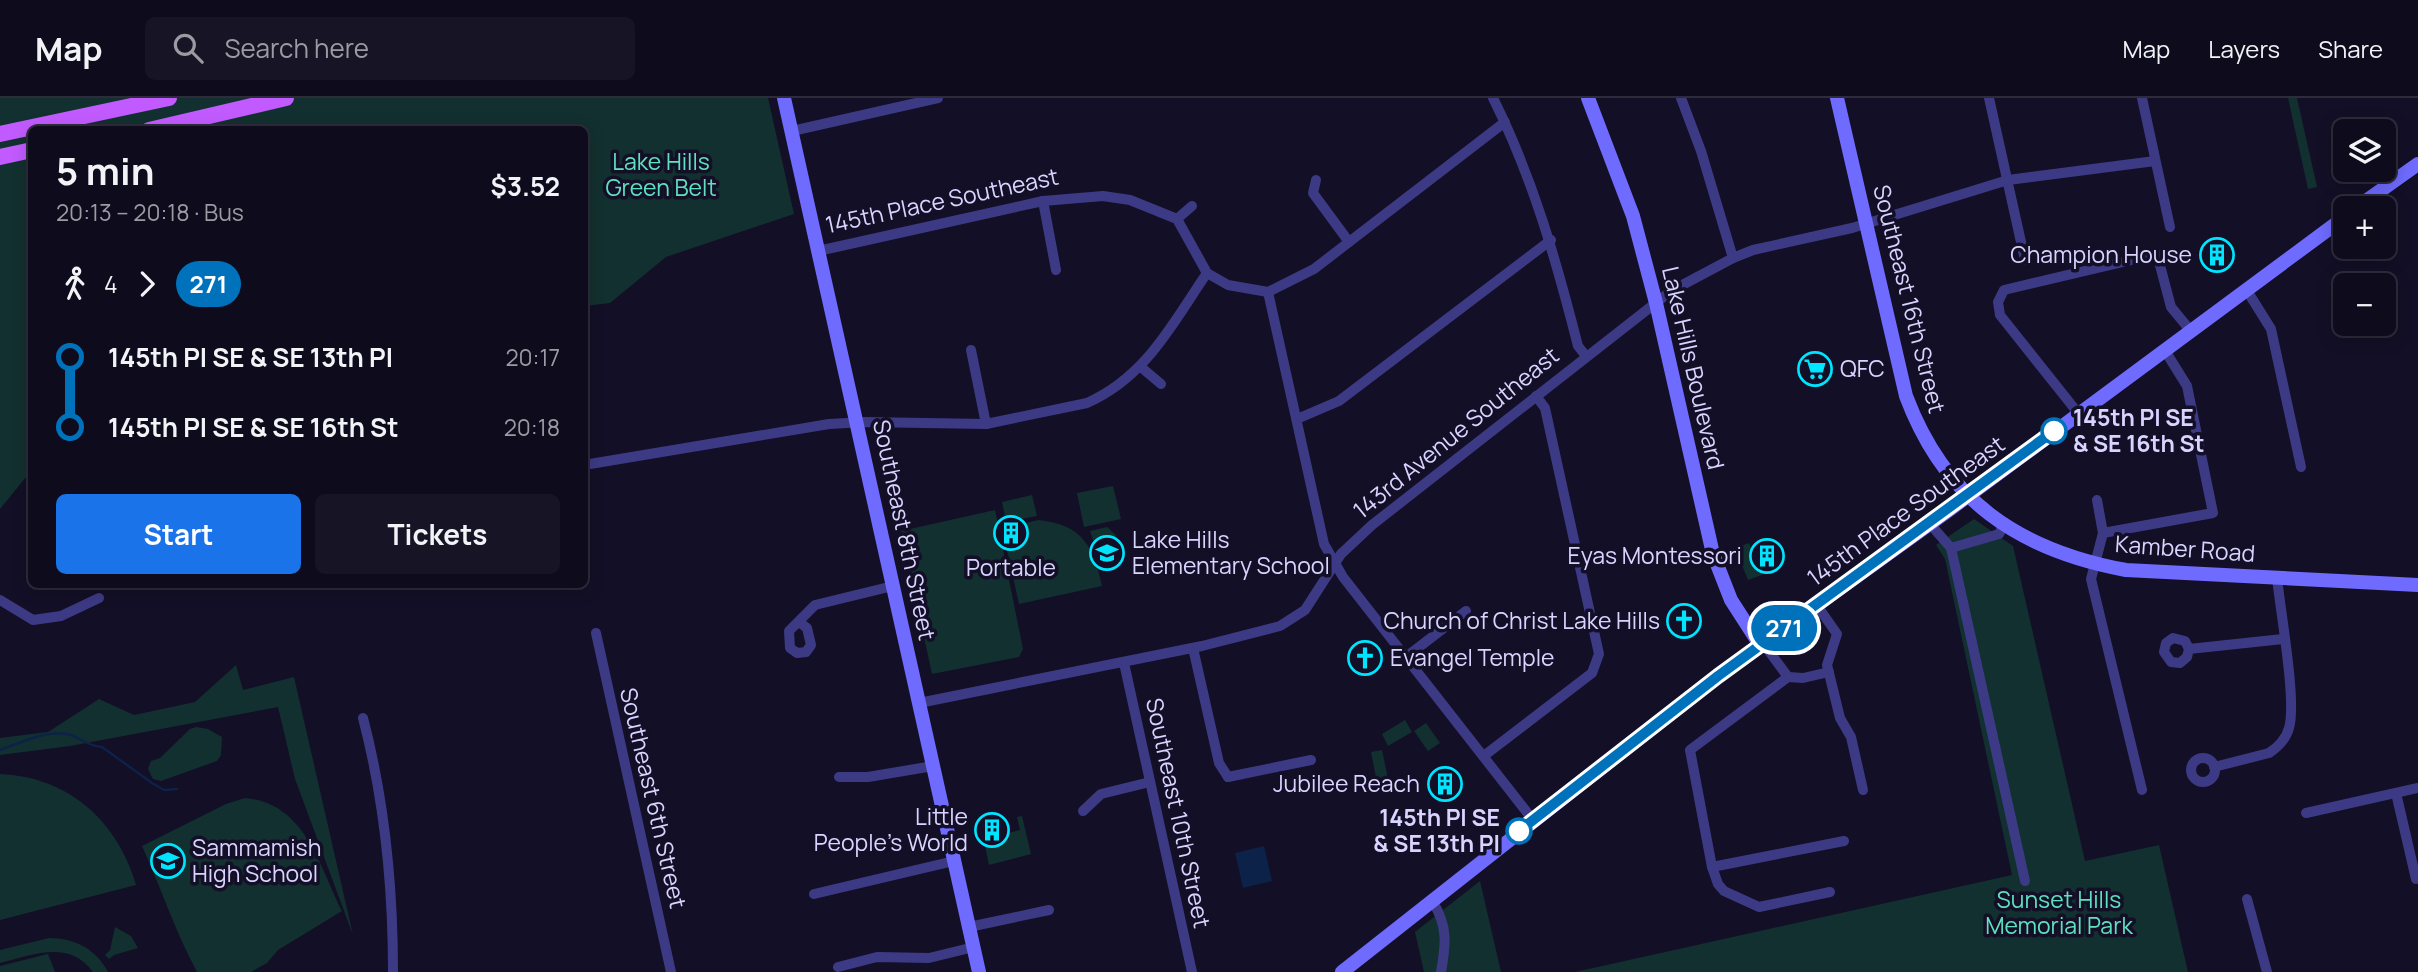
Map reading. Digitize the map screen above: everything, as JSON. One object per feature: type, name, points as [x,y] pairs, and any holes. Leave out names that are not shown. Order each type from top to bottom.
[{"type":"main road","points":[[62,126],[85,123],[169,98]]},
{"type":"main road","points":[[166,126],[286,98]]},
{"type":"main road","points":[[0,134],[28,130]]},
{"type":"main road","points":[[0,157],[28,151]]},
{"type":"street","name":"Southeast 8th Street","points":[[784,98],[979,972]]},
{"type":"street","points":[[792,131],[910,101],[938,98]]},
{"type":"street","points":[[1493,98],[1551,240],[1578,346],[1586,356]]},
{"type":"street","name":"Lake Hills Boulevard","points":[[1588,98],[1633,216],[1657,303],[1713,554],[1731,600],[1762,644]]},
{"type":"street","points":[[1681,98],[1702,151],[1732,258]]},
{"type":"street","name":"Southeast 16th Street","points":[[1837,98],[1899,369],[1914,418],[1940,466],[1968,495]]},
{"type":"street","points":[[1989,98],[2025,260]]},
{"type":"street","points":[[2142,98],[2170,227]]},
{"type":"street","points":[[1192,206],[1177,219],[1207,273],[1228,285],[1268,292],[1314,269],[1505,122]]},
{"type":"street","name":"143rd Avenue Southeast","points":[[919,703],[1193,648],[1269,630],[1290,621],[1314,599],[1341,554],[1373,526],[1671,291],[1732,258],[1753,250],[1865,224],[2008,180],[2155,161]]},
{"type":"street","points":[[2373,196],[2418,164]]},
{"type":"street","points":[[1316,180],[1313,193],[1349,242]]},
{"type":"street","name":"145th Place Southeast","points":[[818,251],[1074,196],[1117,198],[1156,208],[1177,219]]},
{"type":"street","points":[[1043,201],[1056,270]]},
{"type":"street","name":"145th Place Southeast","points":[[1342,972],[1533,820],[1762,644],[1930,524],[2333,225]]},
{"type":"street","points":[[1297,419],[1339,401],[1551,240]]},
{"type":"street","points":[[2078,413],[2000,315],[1998,302],[2004,290],[2157,254],[2171,307],[2190,330]]},
{"type":"street","points":[[588,464],[857,422],[986,424],[1087,403],[1102,396],[1142,368],[1207,273]]},
{"type":"street","points":[[2246,289],[2271,329],[2301,467]]},
{"type":"street","points":[[1268,292],[1324,544],[1336,565],[1533,820]]},
{"type":"street","points":[[2103,533],[2213,513],[2187,386],[2164,349]]},
{"type":"street","points":[[971,350],[986,424]]},
{"type":"street","points":[[1142,368],[1161,384]]},
{"type":"street","points":[[1485,755],[1592,673],[1597,664],[1598,641],[1572,524],[1545,408],[1536,396]]},
{"type":"street","name":"Kamber Road","points":[[1968,495],[2037,545],[2096,565],[2126,570],[2418,585]]},
{"type":"street","points":[[2097,500],[2103,533],[2091,579],[2142,790]]},
{"type":"street","points":[[1951,548],[1999,534],[2005,523]]},
{"type":"street","points":[[1930,524],[1951,548],[2025,881]]},
{"type":"street","points":[[2214,767],[2269,753],[2284,738],[2291,716],[2277,577]]},
{"type":"street","points":[[799,622],[807,610],[815,606],[893,586]]},
{"type":"street","points":[[0,600],[33,620],[46,620],[99,598]]},
{"type":"street","points":[[1816,604],[1837,634],[1827,664],[1840,718],[1851,737],[1863,790]]},
{"type":"street","points":[[1406,657],[1466,611]]},
{"type":"street","name":"Southeast 6th Street","points":[[596,633],[671,972]]},
{"type":"street","points":[[2189,649],[2283,639]]},
{"type":"street","points":[[1762,644],[1788,677]]},
{"type":"street","points":[[1193,648],[1219,763],[1226,781],[1311,760]]},
{"type":"street","name":"Southeast 10th Street","points":[[1124,663],[1192,972]]},
{"type":"street","points":[[1829,672],[1803,678],[1788,677],[1690,750],[1712,867],[1724,891],[1759,907],[1830,892]]},
{"type":"street","points":[[363,718],[388,845],[393,904],[393,972]]},
{"type":"street","points":[[839,777],[868,777],[933,766]]},
{"type":"street","points":[[1083,811],[1101,794],[1150,782]]},
{"type":"street","points":[[2306,813],[2418,788]]},
{"type":"street","points":[[2396,793],[2416,879]]},
{"type":"street","points":[[1712,867],[1844,841]]},
{"type":"street","points":[[814,894],[954,861]]},
{"type":"street","points":[[2247,899],[2267,972]]},
{"type":"street","points":[[1433,902],[1444,920],[1447,933],[1441,972]]},
{"type":"street","points":[[969,927],[1049,910]]},
{"type":"street","points":[[838,967],[877,957],[929,958],[974,947]]},
{"type":"green space","name":"Lake Hills Green Belt","points":[[0,98],[768,98],[794,214],[666,257],[610,303],[588,306],[588,126],[28,126],[28,475],[0,509]]},
{"type":"green space","points":[[2288,98],[2297,98],[2317,187],[2308,189]]},
{"type":"green space","points":[[1113,486],[1121,519],[1084,527],[1077,493]]},
{"type":"green space","points":[[1032,495],[1037,516],[1006,522],[1002,502]]},
{"type":"green space","points":[[995,510],[1023,649],[1019,657],[932,674],[901,531]]},
{"type":"green space","name":"Sunset Hills Memorial Park","points":[[1974,519],[2013,546],[2085,861],[2159,845],[2188,972],[1575,972],[2012,875],[1945,559],[1936,545]]},
{"type":"green space","points":[[1039,520],[1066,527],[1084,540],[1095,560],[1102,586],[1019,604],[1002,528]]},
{"type":"green space","points":[[1107,527],[1116,535],[1123,561],[1102,566],[1090,531]]},
{"type":"green space","points":[[1749,543],[1762,575],[1748,580],[1735,548]]},
{"type":"green space","points":[[236,665],[243,690],[294,677],[353,935],[295,779],[278,707],[70,746],[0,755],[0,738],[48,732],[99,699],[134,715],[195,702]]},
{"type":"green space","points":[[1405,720],[1412,732],[1388,746],[1382,734]]},
{"type":"green space","points":[[1426,723],[1440,743],[1428,751],[1414,731]]},
{"type":"green space","points":[[190,729],[208,729],[222,737],[221,755],[217,761],[161,781],[153,779],[148,769],[151,761],[160,758]]},
{"type":"green space","points":[[1382,750],[1390,788],[1379,793],[1371,752]]},
{"type":"green space","points":[[0,774],[25,777],[48,784],[87,807],[116,841],[128,862],[136,885],[0,920]]},
{"type":"green space","points":[[245,798],[265,802],[282,811],[296,824],[317,856],[342,911],[278,950],[267,963],[251,972],[197,972],[142,846],[226,804]]},
{"type":"green space","points":[[1022,816],[1031,854],[989,865],[985,846],[1009,840],[1008,833],[1020,830],[1017,817]]},
{"type":"green space","points":[[1480,881],[1501,972],[1424,972],[1415,932]]},
{"type":"green space","points":[[115,927],[131,936],[138,948],[109,959],[105,955],[110,950]]},
{"type":"green space","points":[[49,938],[68,940],[84,946],[108,972],[93,972],[73,956],[50,952],[0,963],[0,950]]},
{"type":"green space","points":[[48,954],[55,972],[0,972],[0,966]]},
{"type":"water","points":[[1264,846],[1272,881],[1243,888],[1235,853]]},
{"type":"waterway","points":[[0,750],[25,740],[63,733],[102,747],[164,790],[177,789]]},
{"type":"bus line","name":"271","points":[[1519,831],[1718,676],[2054,431]]},
{"type":"place","name":"Champion House","points":[[2217,255]]},
{"type":"place","name":"QFC","points":[[1815,369]]},
{"type":"place","name":"145th Pl SE & SE 16th St","points":[[2054,431]]},
{"type":"place","name":"Portable","points":[[1011,533]]},
{"type":"place","name":"Lake Hills Elementary School","points":[[1107,553]]},
{"type":"place","name":"Eyas Montessori","points":[[1767,556]]},
{"type":"place","name":"Church of Christ Lake Hills","points":[[1684,621]]},
{"type":"place","name":"Evangel Temple","points":[[1365,658]]},
{"type":"place","name":"Jubilee Reach","points":[[1445,784]]},
{"type":"place","name":"Little People's World","points":[[992,830]]},
{"type":"place","name":"145th Pl SE & SE 13th Pl","points":[[1519,831]]},
{"type":"place","name":"Sammamish High School","points":[[168,861]]}]
